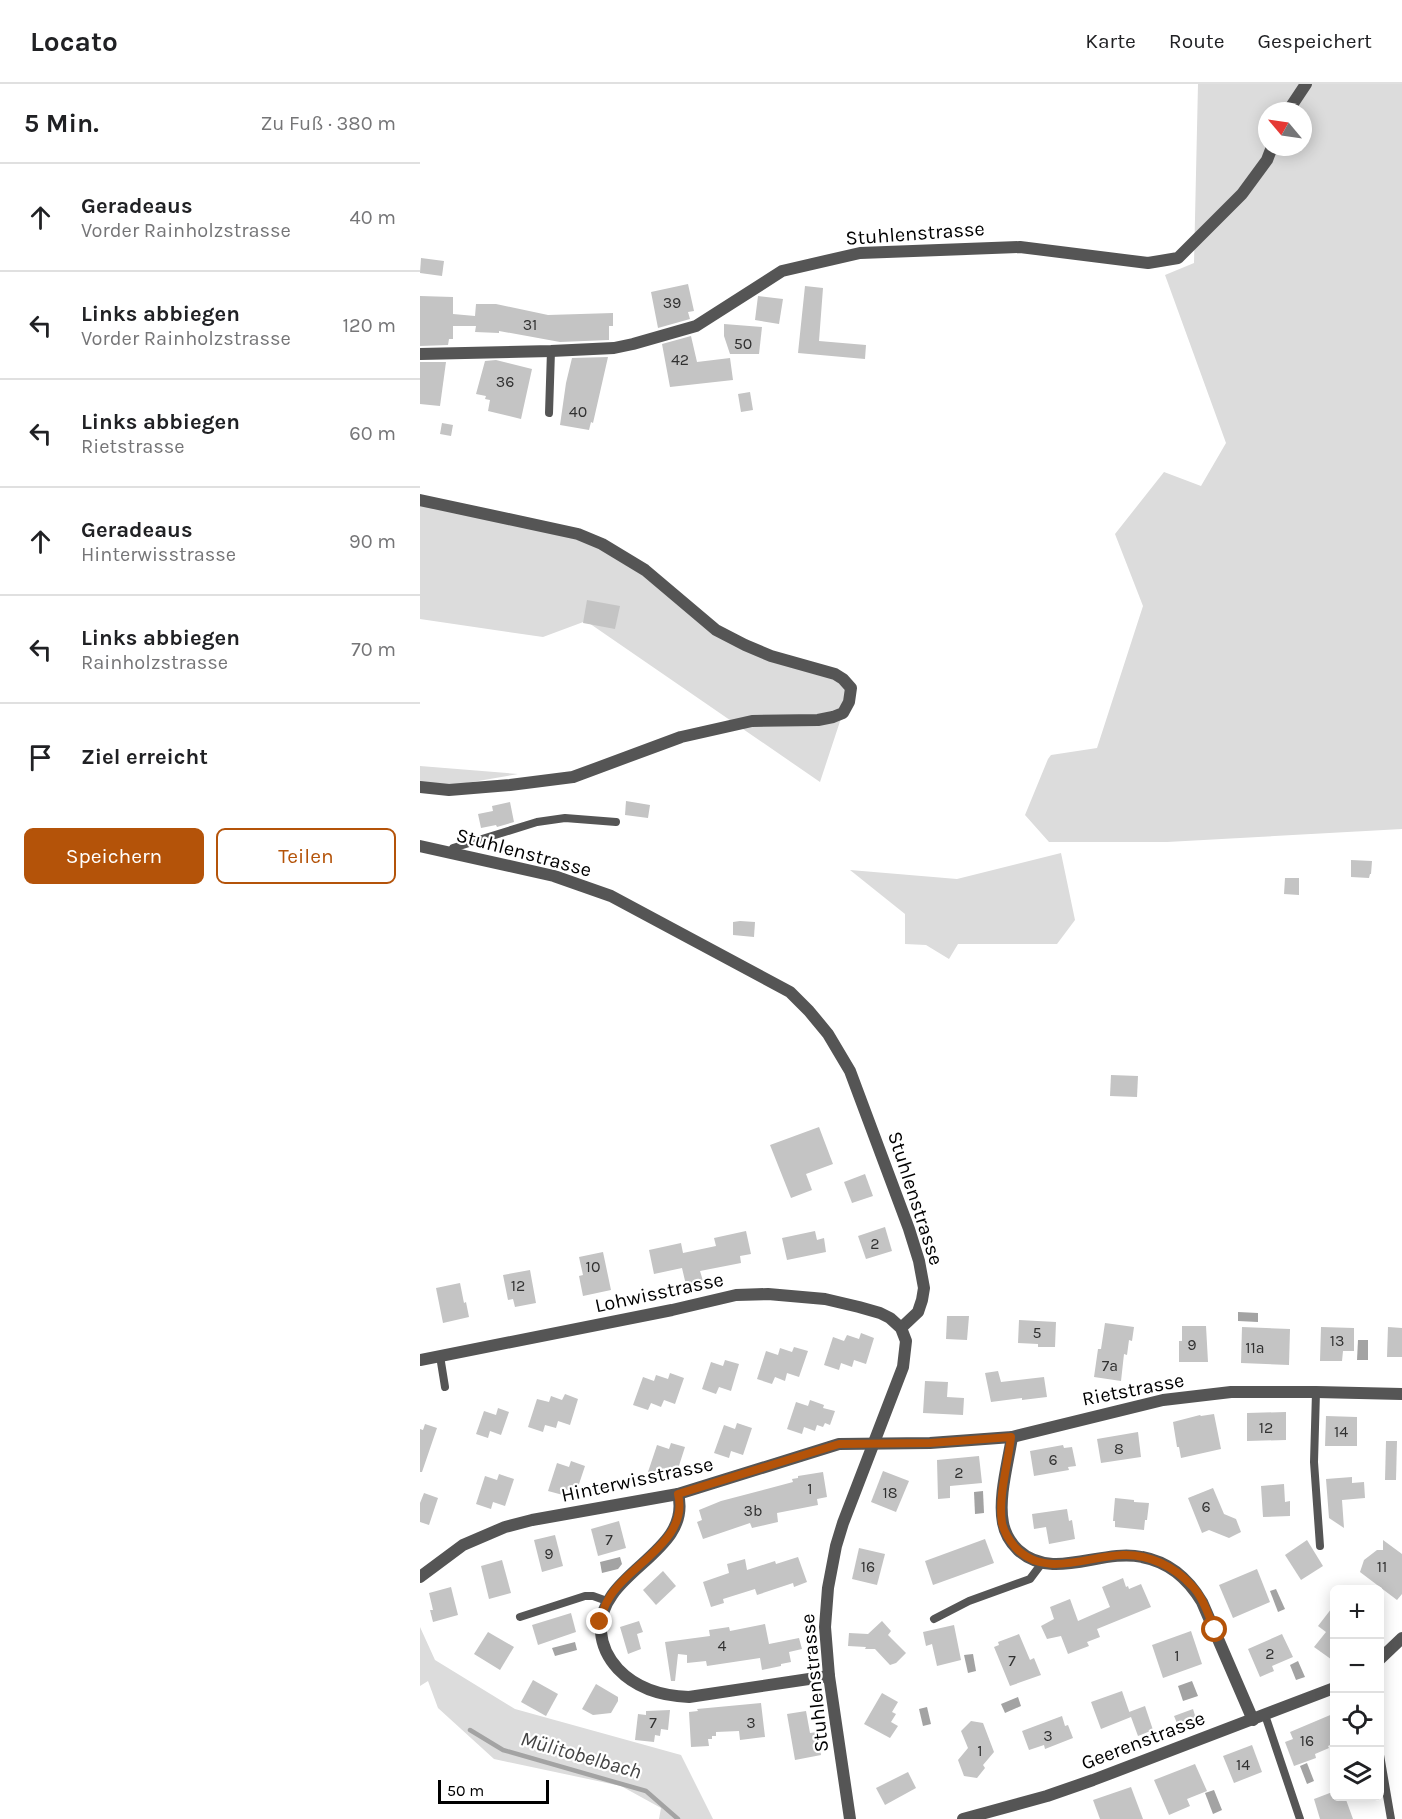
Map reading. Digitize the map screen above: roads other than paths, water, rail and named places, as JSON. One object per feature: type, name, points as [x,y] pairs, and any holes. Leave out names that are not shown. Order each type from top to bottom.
[{"type":"street","points":[[1294,102],[1306,84]]},
{"type":"street","name":"Stuhlenstrasse","points":[[420,354],[614,348],[653,340],[696,326],[782,271],[860,253],[1020,247],[1148,263],[1178,258],[1242,194],[1269,156]]},
{"type":"street","points":[[420,500],[578,534],[602,544],[645,570],[716,630],[771,656],[835,674],[851,688],[849,702],[843,713],[833,717],[818,720],[752,721],[681,737],[573,777],[449,790],[420,788]]},
{"type":"street","name":"Stuhlenstrasse","points":[[420,846],[554,876],[611,896],[790,992],[828,1034],[850,1071],[898,1196],[916,1250],[924,1288],[918,1312],[901,1328],[906,1341],[903,1367],[843,1523],[828,1588],[825,1627],[829,1676],[849,1819]]},
{"type":"street","name":"Lohwisstrasse","points":[[420,1360],[747,1295],[768,1294],[825,1299],[880,1313],[901,1328]]},
{"type":"street","name":"Rietstrasse","points":[[873,1445],[1011,1437],[1163,1400],[1231,1392],[1402,1394]]},
{"type":"street","points":[[1011,1437],[1001,1504],[1002,1522],[1007,1537],[1017,1549],[1031,1559],[1042,1563],[1058,1564],[1124,1555],[1142,1557],[1163,1564],[1179,1574],[1193,1587],[1202,1602],[1259,1718]]},
{"type":"street","name":"Hinterwisstrasse","points":[[420,1577],[463,1545],[505,1527],[532,1520],[678,1494],[839,1444],[873,1445]]},
{"type":"street","points":[[678,1494],[680,1509],[670,1534],[618,1586],[607,1601],[600,1622],[602,1644],[614,1664],[628,1679],[667,1696],[688,1697],[829,1676]]},
{"type":"street","points":[[1384,1655],[1402,1638]]},
{"type":"street","name":"Geerenstrasse","points":[[963,1819],[1047,1796],[1093,1780],[1330,1690]]},
{"type":"lane","points":[[549,413],[551,351]]},
{"type":"lane","points":[[451,853],[453,848],[537,822],[565,818],[616,822]]},
{"type":"lane","points":[[440,1356],[445,1387]]},
{"type":"lane","points":[[1316,1392],[1314,1462],[1320,1546]]},
{"type":"lane","points":[[934,1618],[969,1601],[1030,1579],[1042,1563]]},
{"type":"lane","points":[[520,1617],[585,1596],[594,1596],[607,1601]]},
{"type":"lane","points":[[1259,1718],[1300,1819]]},
{"type":"lane","points":[[1384,1778],[1391,1819]]},
{"type":"waterway","name":"Mülitobelbach","points":[[470,1730],[503,1750],[646,1791],[678,1819]]}]
